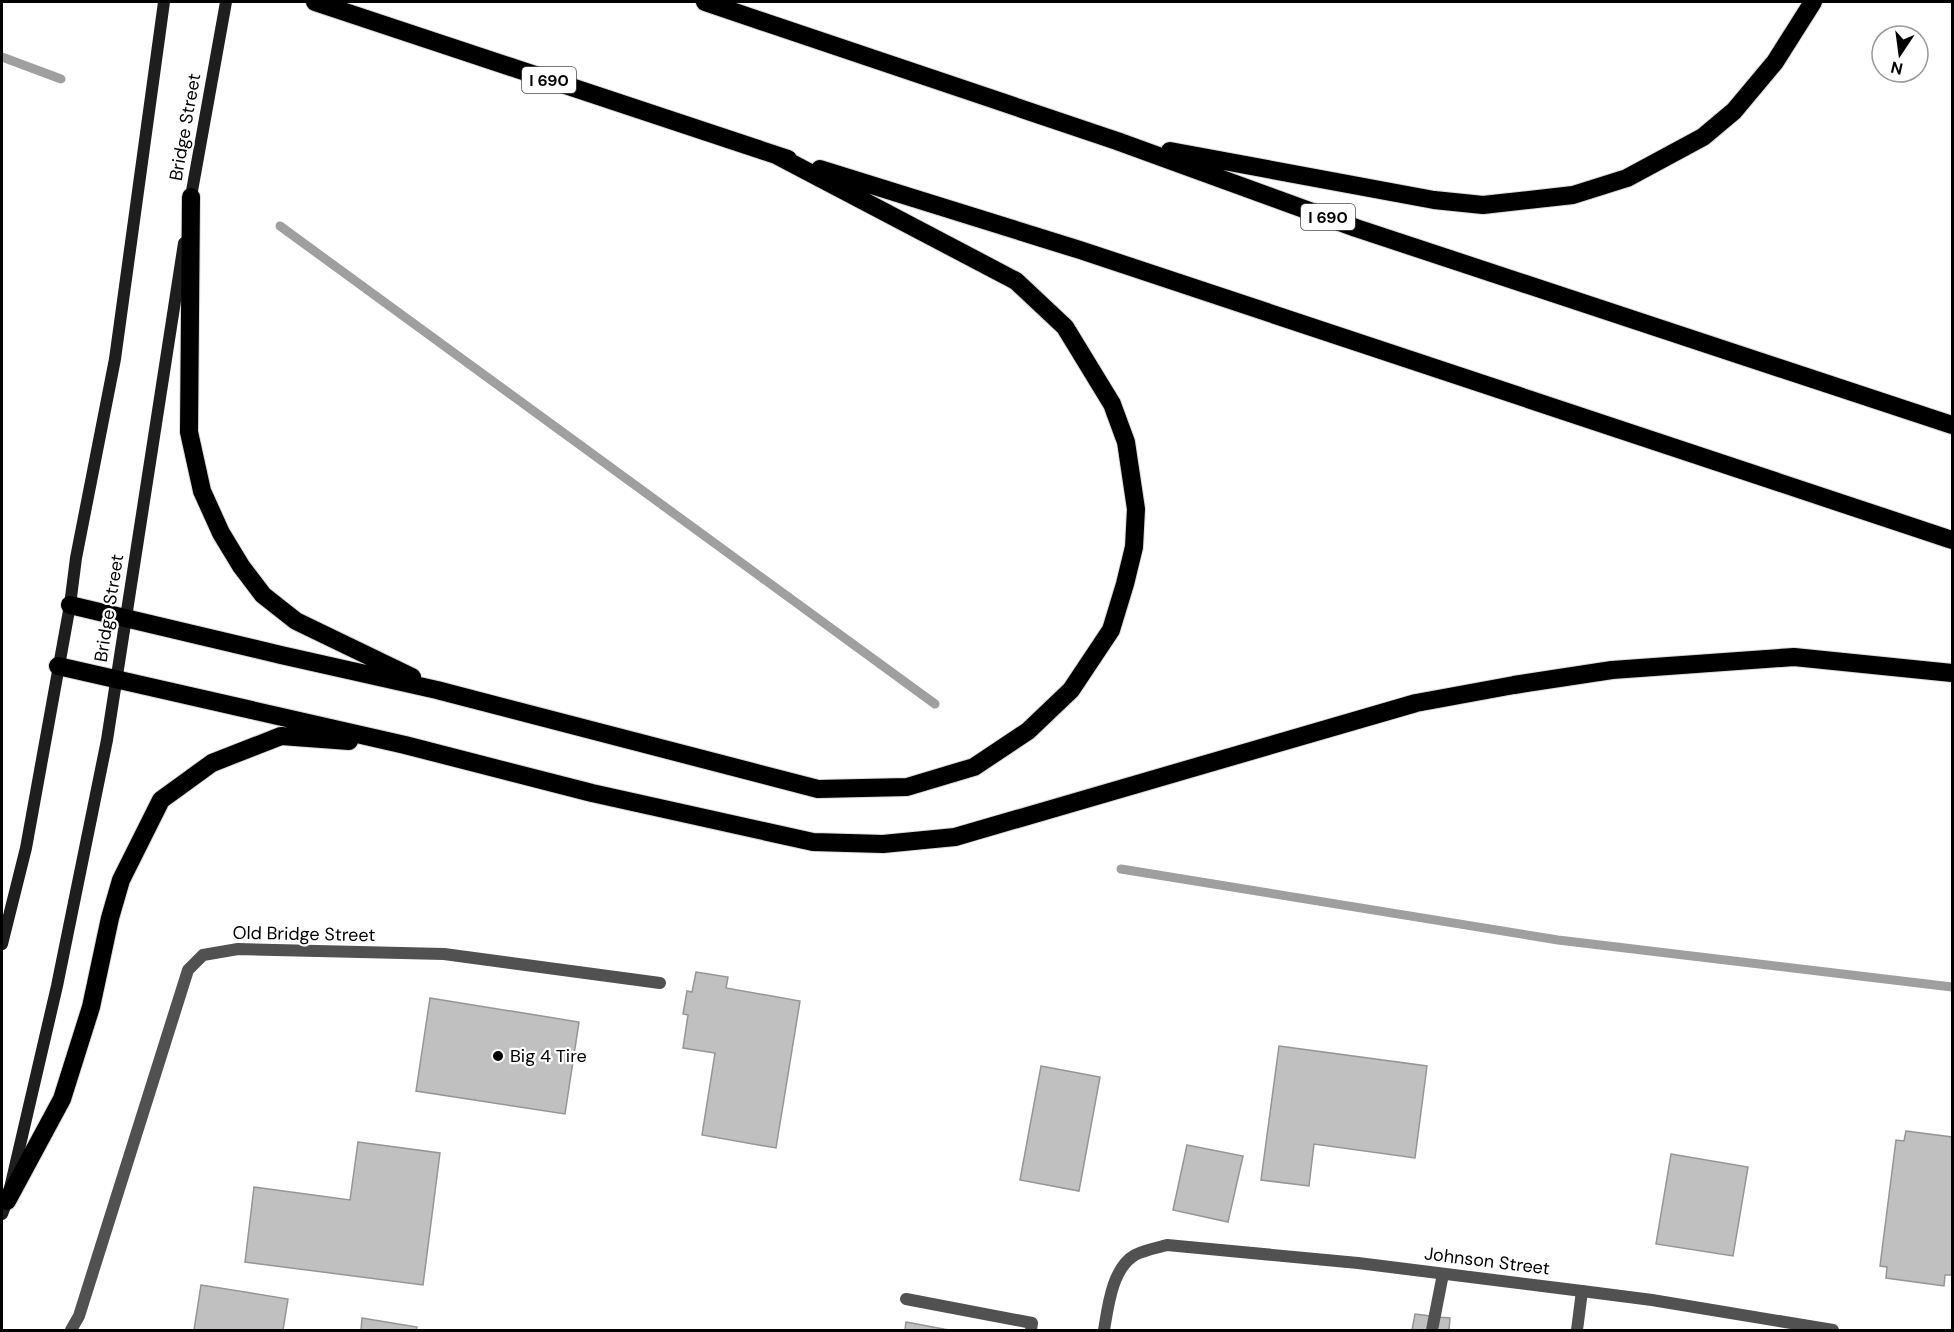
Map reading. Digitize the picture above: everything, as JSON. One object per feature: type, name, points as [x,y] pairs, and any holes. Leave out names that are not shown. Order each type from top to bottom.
[{"type":"highway","name":"I 690","points":[[705,2],[1117,141],[1356,228],[1953,425]]},
{"type":"highway","points":[[1117,141],[1434,200],[1483,205],[1573,195],[1627,178],[1703,137],[1734,111],[1775,62],[1812,2]]},
{"type":"highway","name":"I 690","points":[[318,3],[778,156],[1080,250],[1953,540]]},
{"type":"highway","points":[[70,605],[437,690],[819,789],[907,787],[974,767],[1028,731],[1071,690],[1111,630],[1134,547],[1136,509],[1126,441],[1112,404],[1065,327],[1016,281],[778,156]]},
{"type":"highway","points":[[191,197],[189,432],[202,491],[221,533],[241,566],[263,595],[296,621],[437,690]]},
{"type":"highway","points":[[58,666],[405,745],[592,793],[813,842],[883,844],[955,837],[1416,703],[1514,685],[1612,670],[1794,657],[1953,673]]},
{"type":"highway","points":[[4,1208],[62,1099],[91,1007],[110,918],[121,880],[161,800],[212,763],[281,736],[405,745]]},
{"type":"main road","name":"Bridge Street","points":[[2,944],[26,848],[70,605],[76,558],[115,360],[164,2]]},
{"type":"main road","name":"Bridge Street","points":[[4,1208],[57,986],[107,740],[191,197],[226,2]]},
{"type":"street","name":"Old Bridge Street","points":[[71,1330],[79,1316],[188,970],[203,955],[238,949],[444,954],[660,983]]},
{"type":"street","name":"Johnson Street","points":[[1104,1330],[1112,1286],[1127,1261],[1136,1254],[1167,1245],[1358,1263],[1582,1291],[1652,1300],[1765,1325],[1833,1330]]},
{"type":"street","points":[[1432,1330],[1443,1274]]},
{"type":"street","points":[[1576,1330],[1582,1291]]},
{"type":"street","points":[[906,1299],[1032,1323],[1031,1330]]},
{"type":"building","points":[[696,972],[728,977],[726,988],[800,1001],[776,1148],[702,1135],[715,1053],[683,1048],[688,1015],[683,1014],[687,991],[692,992]]},
{"type":"building","points":[[430,998],[579,1022],[565,1114],[416,1091]]},
{"type":"building","points":[[1279,1046],[1427,1066],[1415,1158],[1314,1144],[1309,1186],[1261,1180]]},
{"type":"building","points":[[1041,1066],[1100,1077],[1079,1191],[1020,1180]]},
{"type":"building","points":[[1906,1131],[1952,1137],[1952,1275],[1945,1275],[1944,1286],[1886,1278],[1887,1267],[1880,1266],[1896,1140],[1904,1141]]},
{"type":"building","points":[[358,1142],[440,1153],[423,1285],[245,1262],[254,1187],[350,1200]]},
{"type":"building","points":[[1187,1145],[1243,1156],[1228,1222],[1173,1210]]},
{"type":"building","points":[[1671,1154],[1748,1167],[1733,1256],[1656,1244]]},
{"type":"building","points":[[201,1285],[288,1299],[283,1330],[194,1330]]},
{"type":"building","points":[[1415,1314],[1430,1316],[1428,1330],[1412,1330]]},
{"type":"building","points":[[1437,1317],[1450,1318],[1449,1330],[1436,1330]]},
{"type":"building","points":[[362,1318],[417,1327],[416,1330],[361,1330]]},
{"type":"building","points":[[906,1322],[949,1330],[905,1330]]},
{"type":"waterway","points":[[2,57],[61,79]]},
{"type":"waterway","points":[[280,226],[935,704]]},
{"type":"waterway","points":[[1121,869],[1558,940],[1952,987]]},
{"type":"place","name":"Big 4 Tire","points":[[498,1056]]}]
